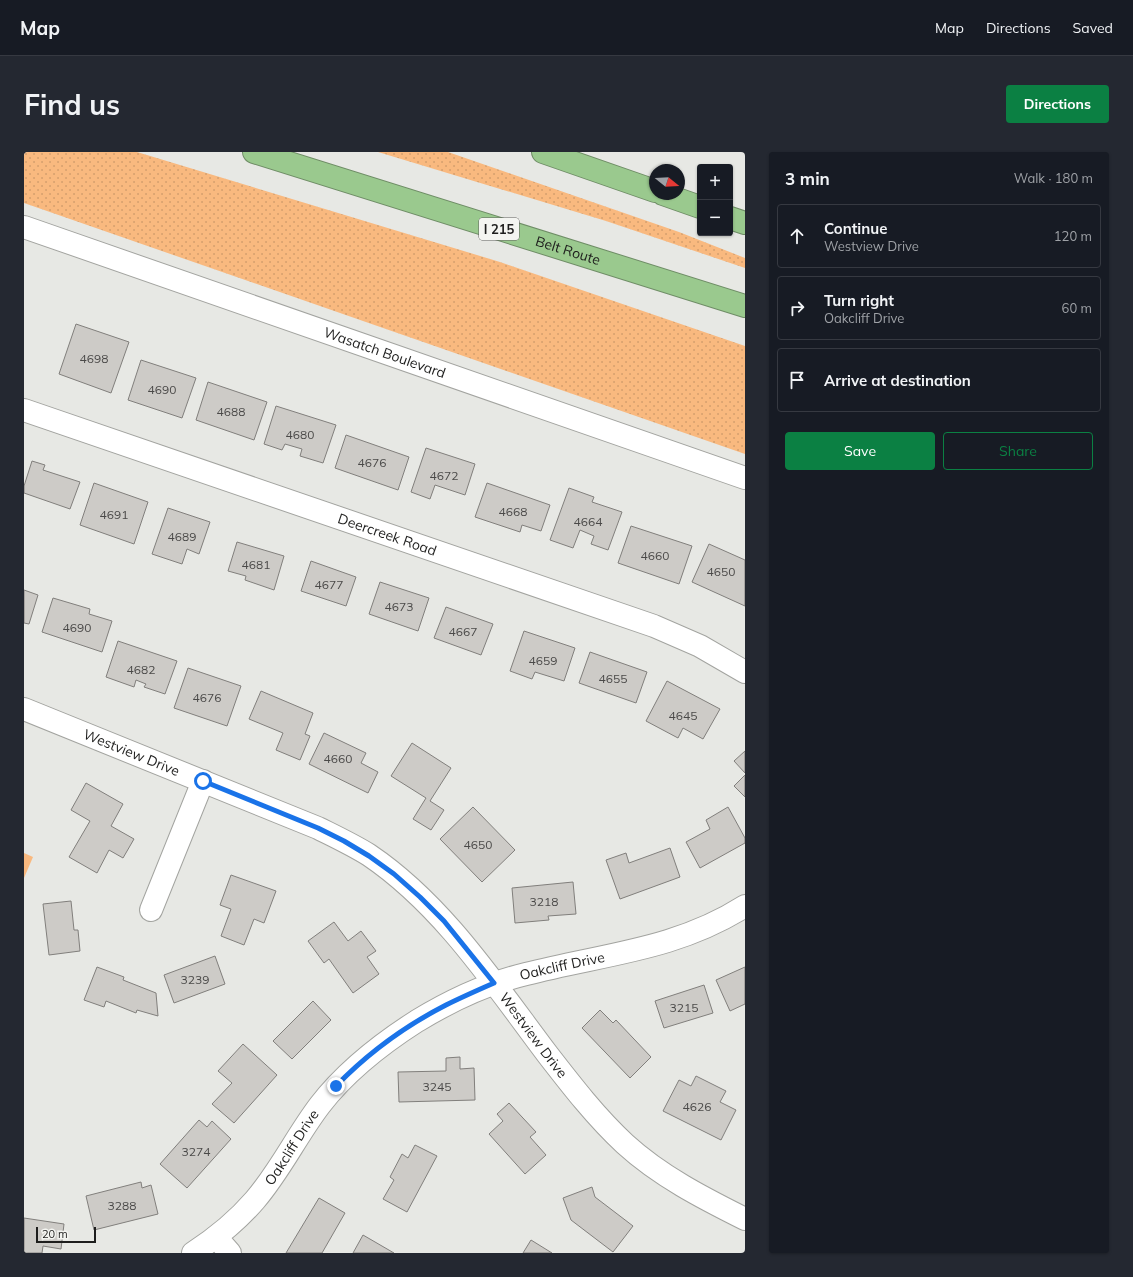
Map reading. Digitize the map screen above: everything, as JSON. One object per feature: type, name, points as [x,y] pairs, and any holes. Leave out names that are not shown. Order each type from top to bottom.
[{"type":"highway","name":"Belt Route","points":[[254,152],[745,306]]},
{"type":"highway","points":[[543,152],[649,189]]},
{"type":"highway","points":[[680,200],[697,206]]},
{"type":"highway","points":[[733,219],[745,223]]},
{"type":"street","name":"Wasatch Boulevard","points":[[24,227],[745,478]]},
{"type":"street","name":"Deercreek Road","points":[[24,410],[649,624],[700,646],[745,672]]},
{"type":"street","name":"Westview Drive","points":[[24,710],[318,828],[369,856],[415,892],[444,921],[494,983],[578,1093],[603,1122],[625,1144],[651,1165],[680,1184],[745,1219]]},
{"type":"street","points":[[151,910],[203,781]]},
{"type":"street","name":"Oakcliff Drive","points":[[193,1253],[223,1245],[229,1227],[256,1199],[320,1106],[336,1086],[371,1053],[419,1020],[446,1005],[494,983],[525,974],[662,944],[689,935],[745,906]]},
{"type":"shaded area","points":[[24,152],[137,152],[500,262],[745,346],[745,454],[24,203]]},
{"type":"shaded area","points":[[378,152],[448,152],[679,232],[745,258],[745,268],[606,221]]},
{"type":"shaded area","points":[[24,853],[33,857],[24,878]]},
{"type":"building","points":[[76,324],[129,342],[111,393],[59,374]]},
{"type":"building","points":[[141,360],[196,378],[182,418],[128,400]]},
{"type":"building","points":[[208,382],[267,402],[254,440],[196,420]]},
{"type":"building","points":[[276,406],[336,425],[323,463],[300,456],[302,449],[285,444],[282,450],[264,444]]},
{"type":"building","points":[[346,435],[409,457],[398,490],[335,468]]},
{"type":"building","points":[[426,448],[475,464],[465,495],[435,485],[430,499],[411,492]]},
{"type":"building","points":[[32,461],[45,465],[43,470],[80,482],[70,509],[24,493],[24,486]]},
{"type":"building","points":[[94,483],[148,502],[134,544],[80,525]]},
{"type":"building","points":[[487,483],[550,505],[541,531],[522,525],[520,532],[475,517]]},
{"type":"building","points":[[569,488],[594,497],[592,502],[622,512],[608,550],[591,544],[594,536],[580,530],[573,548],[550,540]]},
{"type":"building","points":[[168,508],[210,522],[199,554],[187,549],[182,564],[152,554]]},
{"type":"building","points":[[631,526],[692,546],[679,584],[618,563]]},
{"type":"building","points":[[237,542],[284,556],[274,590],[245,580],[246,576],[228,571]]},
{"type":"building","points":[[709,544],[745,560],[745,606],[692,582]]},
{"type":"building","points":[[311,561],[356,577],[346,606],[301,591]]},
{"type":"building","points":[[380,582],[429,598],[418,631],[369,614]]},
{"type":"building","points":[[24,590],[38,595],[29,624],[24,623]]},
{"type":"building","points":[[53,598],[90,609],[89,614],[112,621],[102,652],[42,632]]},
{"type":"building","points":[[446,607],[493,624],[481,655],[434,638]]},
{"type":"building","points":[[524,631],[575,648],[564,681],[535,672],[532,679],[510,671]]},
{"type":"building","points":[[118,641],[177,661],[165,694],[144,687],[146,684],[136,680],[134,687],[106,677]]},
{"type":"building","points":[[590,652],[647,672],[636,703],[579,683]]},
{"type":"building","points":[[188,668],[241,686],[227,726],[174,708]]},
{"type":"building","points":[[667,681],[720,709],[703,739],[683,728],[678,738],[646,721]]},
{"type":"building","points":[[261,691],[313,713],[305,734],[310,736],[300,760],[276,750],[283,733],[249,719]]},
{"type":"building","points":[[324,733],[366,753],[361,763],[378,772],[368,793],[309,764]]},
{"type":"building","points":[[412,743],[451,768],[430,801],[444,810],[431,830],[413,819],[426,798],[391,776]]},
{"type":"building","points":[[745,751],[745,773],[734,761]]},
{"type":"building","points":[[745,775],[745,797],[734,786]]},
{"type":"building","points":[[86,783],[123,804],[111,826],[134,839],[123,858],[109,850],[97,873],[69,857],[90,821],[71,810]]},
{"type":"building","points":[[473,807],[515,850],[482,882],[440,839]]},
{"type":"building","points":[[728,807],[745,838],[745,843],[700,868],[686,842],[710,829],[706,820]]},
{"type":"building","points":[[670,848],[680,877],[620,899],[606,860],[626,853],[629,863]]},
{"type":"building","points":[[231,875],[276,891],[264,923],[254,919],[244,945],[221,936],[231,909],[220,905]]},
{"type":"building","points":[[573,882],[576,914],[548,916],[549,920],[515,923],[512,888]]},
{"type":"building","points":[[71,901],[74,930],[78,930],[80,951],[49,955],[43,904]]},
{"type":"building","points":[[334,922],[348,941],[361,931],[376,951],[367,957],[379,974],[353,993],[329,959],[324,963],[308,941]]},
{"type":"building","points":[[215,956],[225,984],[174,1003],[164,975]]},
{"type":"building","points":[[97,967],[124,977],[123,980],[156,993],[158,1016],[137,1010],[136,1013],[106,1001],[104,1007],[84,1000]]},
{"type":"building","points":[[745,967],[745,1004],[730,1011],[716,980]]},
{"type":"building","points":[[704,985],[713,1013],[664,1028],[655,1001]]},
{"type":"building","points":[[313,1001],[331,1020],[292,1059],[273,1041]]},
{"type":"building","points":[[600,1010],[613,1023],[616,1020],[651,1057],[630,1078],[582,1028]]},
{"type":"building","points":[[243,1044],[277,1075],[234,1123],[212,1104],[232,1083],[218,1071]]},
{"type":"building","points":[[460,1057],[460,1069],[474,1068],[475,1100],[399,1102],[398,1072],[446,1071],[446,1058]]},
{"type":"building","points":[[696,1076],[726,1091],[720,1102],[736,1110],[721,1140],[663,1111],[679,1080],[691,1086]]},
{"type":"building","points":[[509,1103],[536,1132],[530,1137],[546,1155],[525,1174],[489,1134],[503,1121],[497,1114]]},
{"type":"building","points":[[199,1120],[207,1127],[212,1121],[231,1139],[187,1188],[160,1164]]},
{"type":"building","points":[[415,1145],[437,1156],[407,1212],[383,1199],[394,1180],[390,1177],[402,1154],[408,1158]]},
{"type":"building","points":[[141,1182],[142,1188],[151,1185],[158,1214],[94,1230],[86,1196]]},
{"type":"building","points":[[592,1187],[595,1197],[633,1226],[613,1252],[571,1220],[563,1198]]},
{"type":"building","points":[[319,1198],[345,1213],[322,1253],[286,1253]]},
{"type":"building","points":[[24,1218],[64,1224],[61,1249],[43,1246],[42,1253],[24,1253]]},
{"type":"building","points":[[363,1235],[394,1253],[353,1253]]},
{"type":"building","points":[[531,1240],[552,1253],[523,1253]]},
{"type":"route","points":[[203,781],[318,828],[369,856],[394,874],[444,921],[494,983],[446,1005],[419,1020],[371,1053],[336,1086]]}]
